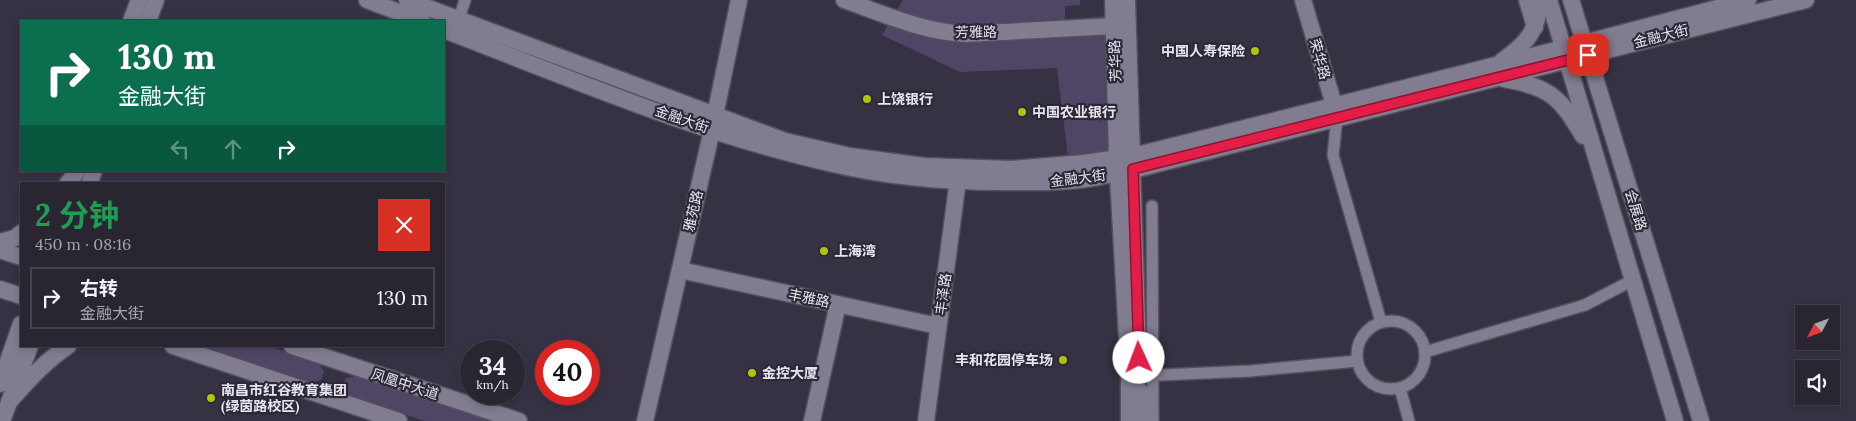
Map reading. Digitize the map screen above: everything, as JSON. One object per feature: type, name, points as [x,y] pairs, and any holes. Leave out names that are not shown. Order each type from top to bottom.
[{"type":"street","points":[[131,20],[139,0]]},
{"type":"street","points":[[148,20],[156,0]]},
{"type":"street","points":[[367,0],[419,20]]},
{"type":"street","name":"金融大街","points":[[407,0],[459,19],[713,123]]},
{"type":"street","points":[[459,19],[465,0]]},
{"type":"street","name":"雅苑路","points":[[645,421],[739,0]]},
{"type":"street","name":"芳雅路","points":[[844,0],[909,24],[947,33],[966,34],[1114,26]]},
{"type":"street","name":"芳华路","points":[[1113,0],[1146,376],[1140,421]]},
{"type":"street","name":"芳华路","points":[[1127,0],[1126,164],[1129,421]]},
{"type":"street","name":"荣华路","points":[[1303,0],[1336,112]]},
{"type":"street","points":[[1527,0],[1535,27]]},
{"type":"street","points":[[1540,0],[1535,27],[1529,38],[1498,71],[1544,90],[1556,99],[1570,114],[1596,157]]},
{"type":"street","name":"会展路","points":[[1549,0],[1675,421]]},
{"type":"street","name":"会展路","points":[[1571,0],[1701,421]]},
{"type":"street","name":"金融大街","points":[[445,30],[638,104],[850,156],[924,166],[958,174],[1083,163],[1126,164],[1565,55],[1748,0]]},
{"type":"street","name":"金融大街","points":[[1586,49],[1806,0]]},
{"type":"street","points":[[1336,112],[1333,155],[1381,322]]},
{"type":"street","name":"丰泽路","points":[[926,421],[958,174]]},
{"type":"street","points":[[1152,206],[1146,376],[1153,421]]},
{"type":"street","points":[[0,242],[15,238],[20,234]]},
{"type":"street","points":[[0,250],[20,257]]},
{"type":"street","name":"丰雅路","points":[[680,270],[938,326]]},
{"type":"street","points":[[1425,352],[1585,304],[1633,280]]},
{"type":"street","points":[[0,289],[20,296]]},
{"type":"street","points":[[812,421],[838,304]]},
{"type":"street","points":[[1393,321],[1405,324],[1415,331],[1422,340],[1425,352],[1421,370],[1409,384],[1400,388],[1389,389],[1378,387],[1364,376],[1357,361],[1356,351],[1364,333],[1372,326],[1381,322],[1393,321]]},
{"type":"street","points":[[0,384],[20,327]]},
{"type":"street","points":[[2,421],[30,347]]},
{"type":"street","points":[[9,402],[32,376],[66,347]]},
{"type":"street","points":[[176,347],[399,421]]},
{"type":"street","name":"凤凰中大道","points":[[295,347],[518,421]]},
{"type":"street","points":[[1146,376],[1250,371],[1357,361]]},
{"type":"street","points":[[1400,388],[1409,421]]},
{"type":"shaded area","points":[[903,0],[1080,0],[1080,5],[1065,6],[1065,21],[1105,16],[1112,151],[1068,157],[1057,68],[960,72],[882,35]]},
{"type":"shaded area","points":[[200,347],[272,347],[318,363],[324,371],[321,380],[308,383]]},
{"type":"shaded area","points":[[358,376],[498,421],[425,421],[348,396],[341,388],[346,378]]},
{"type":"place","name":"中国人寿保险","points":[[1255,51]]},
{"type":"place","name":"上饶银行","points":[[867,99]]},
{"type":"place","name":"中国农业银行","points":[[1022,112]]},
{"type":"place","name":"上海湾","points":[[824,251]]},
{"type":"place","name":"丰和花园停车场","points":[[1063,360]]},
{"type":"place","name":"金控大厦","points":[[752,373]]},
{"type":"place","name":"南昌市红谷教育集团 (绿茵路校区)","points":[[211,398]]},
{"type":"route","points":[[1139,358],[1133,169],[1588,55]]}]
